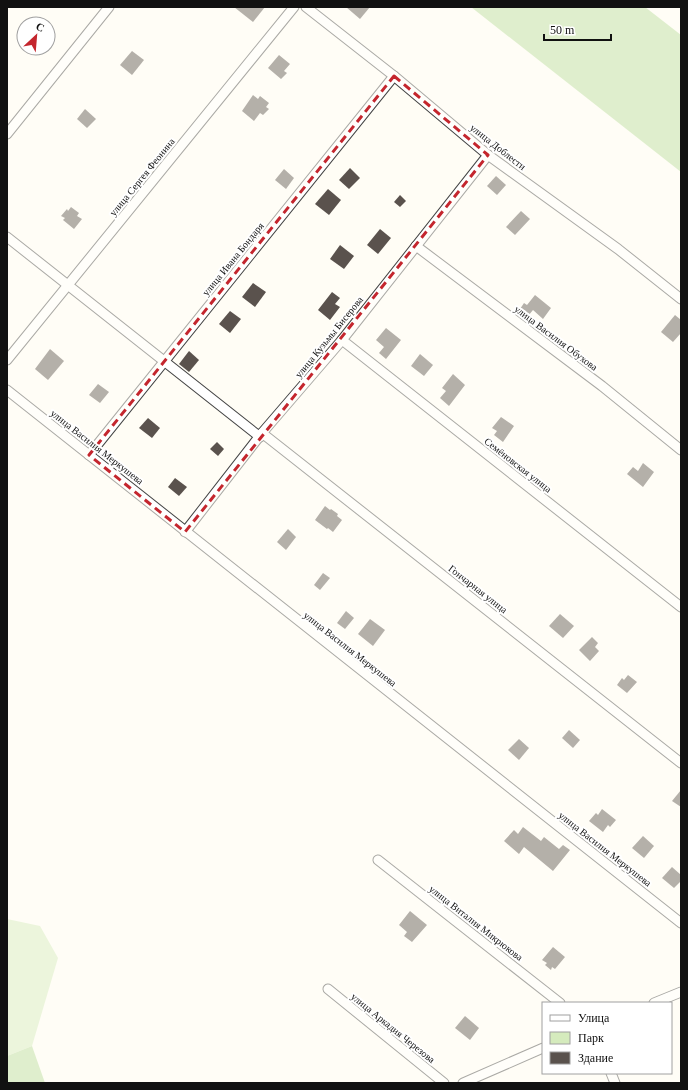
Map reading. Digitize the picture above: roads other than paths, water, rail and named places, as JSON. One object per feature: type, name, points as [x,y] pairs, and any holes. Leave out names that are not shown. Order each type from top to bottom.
[{"type":"street","points":[[7,134],[109,7]]},
{"type":"street","name":"улица Сергея Феонина","points":[[7,360],[294,7]]},
{"type":"street","name":"улица Доблести","points":[[306,7],[394,76],[488,154],[618,249],[681,299]]},
{"type":"street","name":"улица Ивана Бондаря","points":[[89,455],[394,76]]},
{"type":"street","name":"улица Кузьмы Бисерова","points":[[185,532],[261,435],[342,340],[488,154]]},
{"type":"street","name":"Гончарная улица","points":[[7,237],[164,362],[261,435],[681,763]]},
{"type":"street","name":"улица Василия Обухова","points":[[416,246],[602,386],[681,450]]},
{"type":"street","name":"Семёновская улица","points":[[342,340],[681,607]]},
{"type":"street","name":"улица Василия Меркушева","points":[[7,390],[681,923]]},
{"type":"street","name":"улица Виталия Микрюкова","points":[[378,860],[559,1002]]},
{"type":"street","name":"улица Аркадия Черезова","points":[[328,989],[444,1083]]},
{"type":"street","points":[[656,1002],[681,992]]},
{"type":"street","points":[[463,1083],[542,1048]]}]
